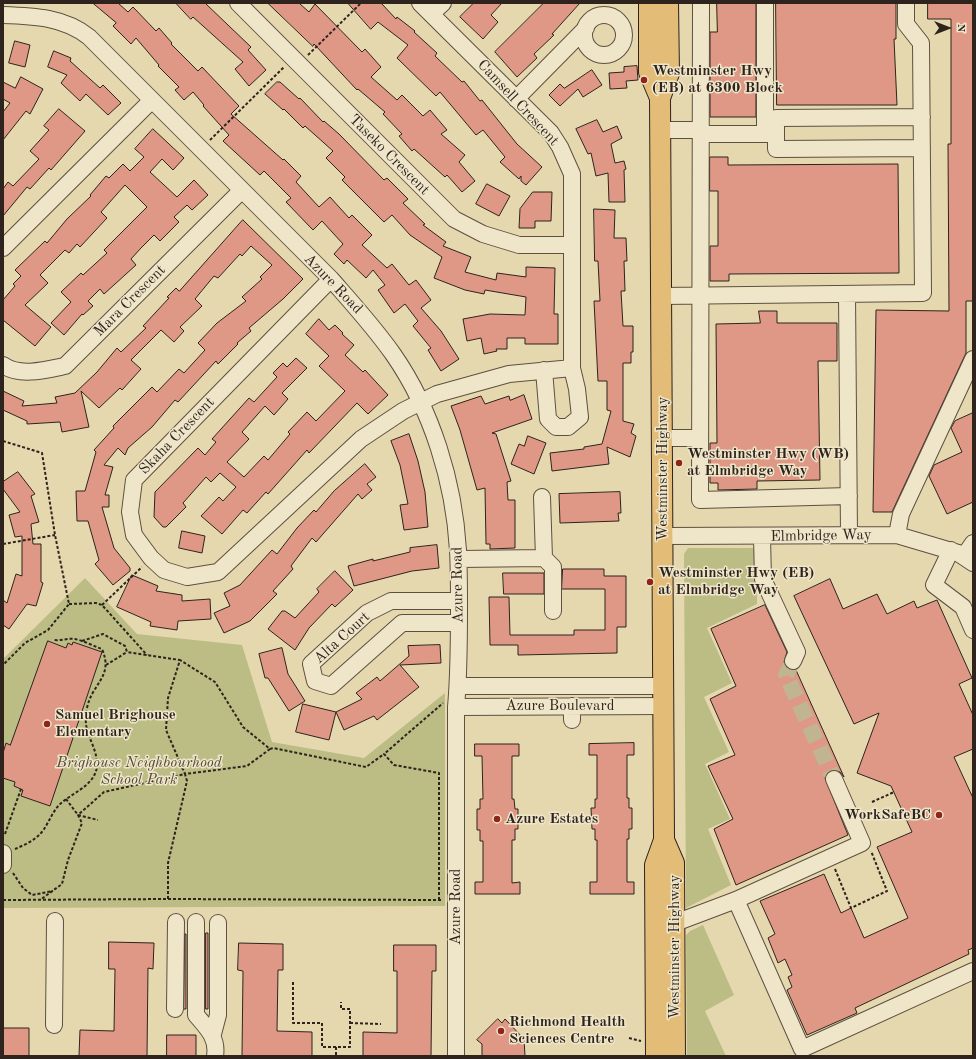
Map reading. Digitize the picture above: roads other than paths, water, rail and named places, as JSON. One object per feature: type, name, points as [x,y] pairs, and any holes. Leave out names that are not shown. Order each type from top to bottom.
[{"type":"main road","name":"Westminster Highway","points":[[649,3],[650,72],[660,98]]},
{"type":"main road","name":"Westminster Highway","points":[[652,1049],[655,865],[664,840],[664,536],[660,98],[669,73],[668,3]]},
{"type":"main road","name":"Westminster Highway","points":[[664,840],[674,863],[675,1056]]},
{"type":"street","name":"Taseko Crescent","points":[[238,3],[454,219],[483,234],[519,245],[572,245]]},
{"type":"street","name":"Camsell Crescent","points":[[420,3],[551,134],[567,161],[572,174],[572,368],[577,389],[580,417],[568,427],[556,427],[548,419],[544,370]]},
{"type":"street","points":[[431,14],[443,3]]},
{"type":"street","points":[[701,3],[700,500],[849,496]]},
{"type":"street","points":[[765,3],[770,134],[776,149],[922,148]]},
{"type":"street","points":[[662,296],[923,293],[921,43],[906,24],[906,3]]},
{"type":"street","name":"Azure Road","points":[[3,15],[47,18],[80,31],[152,100],[241,191],[331,279],[367,320],[393,354],[419,402],[440,456],[451,496],[456,522],[459,601],[454,697],[456,1056]]},
{"type":"street","points":[[516,99],[586,28]]},
{"type":"street","points":[[3,248],[152,100]]},
{"type":"street","points":[[770,134],[776,118],[922,118]]},
{"type":"street","points":[[660,130],[770,134]]},
{"type":"street","name":"Mara Crescent","points":[[3,365],[9,369],[40,372],[65,366],[241,191]]},
{"type":"street","name":"Skaha Crescent","points":[[331,279],[134,480],[130,512],[134,536],[151,558],[164,570],[187,577],[218,572],[361,439],[389,419],[419,402]]},
{"type":"street","points":[[847,294],[849,535]]},
{"type":"street","points":[[897,535],[901,514],[973,359]]},
{"type":"street","points":[[419,402],[436,394],[509,374],[572,368]]},
{"type":"street","points":[[662,438],[700,438]]},
{"type":"street","points":[[542,497],[544,558],[553,567],[553,611]]},
{"type":"street","name":"Elmbridge Way","points":[[664,536],[897,535],[963,556]]},
{"type":"street","points":[[762,536],[763,579],[798,652],[793,661]]},
{"type":"street","points":[[973,543],[963,556],[934,585],[963,607],[973,630]]},
{"type":"street","points":[[458,559],[544,558]]},
{"type":"street","name":"Alta Court","points":[[459,601],[391,601],[367,613],[311,664],[315,681],[331,686],[402,623],[459,623]]},
{"type":"street","points":[[454,697],[663,686]]},
{"type":"street","name":"Azure Boulevard","points":[[454,697],[572,713],[664,706]]},
{"type":"street","points":[[675,923],[736,900],[831,859],[866,846],[834,779]]},
{"type":"street","points":[[8,869],[9,851]]},
{"type":"street","points":[[736,900],[802,1049],[973,971]]},
{"type":"street","points":[[54,1025],[55,921]]},
{"type":"street","points":[[175,1009],[176,922]]},
{"type":"street","points":[[196,922],[196,1015],[213,1034]]},
{"type":"street","points":[[214,1056],[216,1049],[213,1034],[218,1015],[218,922]]},
{"type":"tunnel","points":[[793,661],[786,675],[834,779]]},
{"type":"place","name":"Westminster Hwy (EB) at 6300 Block","points":[[644,80]]},
{"type":"place","name":"Westminster Hwy (WB) at Elmbridge Way","points":[[679,463]]},
{"type":"place","name":"Westminster Hwy (EB) at Elmbridge Way","points":[[650,582]]},
{"type":"place","name":"Samuel Brighouse Elementary","points":[[47,724]]},
{"type":"place","name":"WorkSafeBC","points":[[939,815]]},
{"type":"place","name":"Azure Estates","points":[[497,819]]},
{"type":"place","name":"Richmond Health Sciences Centre","points":[[501,1031]]},
{"type":"park label","name":"Brighouse Neighbourhood School Park","points":[[139,772]]}]
